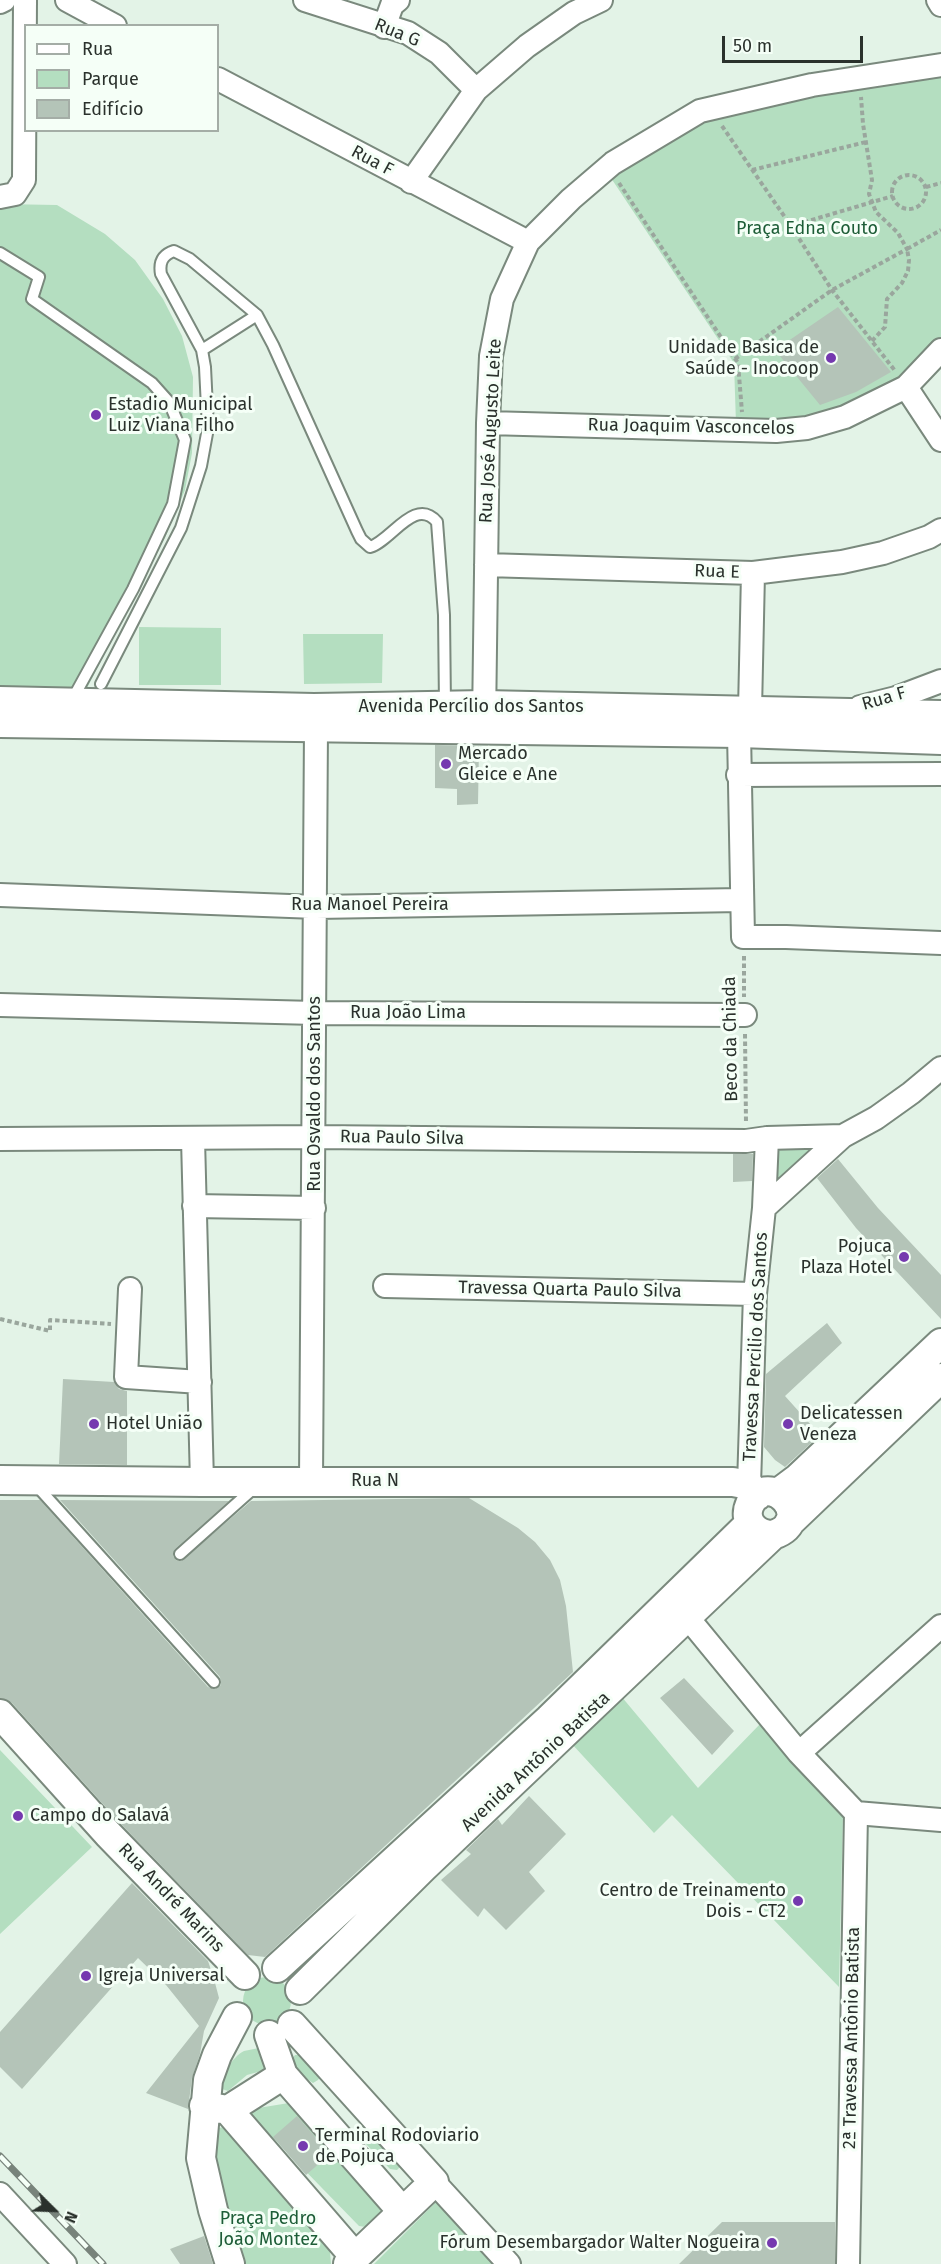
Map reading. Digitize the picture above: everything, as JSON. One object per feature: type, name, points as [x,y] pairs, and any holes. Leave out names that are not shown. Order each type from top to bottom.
[{"type":"street","points":[[0,2],[4,0]]},
{"type":"street","points":[[26,0],[26,24]]},
{"type":"street","points":[[67,0],[111,24]]},
{"type":"street","name":"Rua G","points":[[305,0],[408,33],[440,53],[476,90]]},
{"type":"street","points":[[384,27],[392,5],[398,0]]},
{"type":"street","points":[[411,182],[476,90],[527,46],[574,13],[601,0]]},
{"type":"street","points":[[938,0],[941,5]]},
{"type":"street","name":"Rua José Augusto Leite","points":[[484,717],[488,423],[492,356],[502,299],[528,242],[571,198],[613,164],[700,111],[812,85],[941,65]]},
{"type":"street","name":"Rua F","points":[[219,81],[528,242]]},
{"type":"street","points":[[0,197],[15,194],[24,180],[26,132]]},
{"type":"street","name":"Rua Joaquim Vasconcelos","points":[[488,423],[776,431],[807,428],[845,417],[941,350]]},
{"type":"street","points":[[896,383],[941,440]]},
{"type":"street","name":"Rua E","points":[[486,565],[753,573],[883,553],[929,537],[941,530]]},
{"type":"street","points":[[753,573],[744,722],[738,775],[743,937],[941,943]]},
{"type":"street","name":"Rua F","points":[[825,724],[941,681]]},
{"type":"street","name":"Avenida Percílio dos Santos","points":[[0,701],[70,702],[128,714]]},
{"type":"street","name":"Avenida Percílio dos Santos","points":[[315,718],[445,706],[484,717]]},
{"type":"street","name":"Avenida Percílio dos Santos","points":[[0,723],[128,714],[315,718],[484,717],[825,724],[941,716]]},
{"type":"street","name":"Rua Osvaldo dos Santos","points":[[311,1481],[315,1137],[315,718]]},
{"type":"street","name":"Avenida Percílio dos Santos","points":[[825,724],[941,740]]},
{"type":"street","points":[[738,775],[941,774]]},
{"type":"street","name":"Rua Manoel Pereira","points":[[0,895],[316,907],[741,900]]},
{"type":"street","name":"Rua João Lima","points":[[0,1005],[315,1013],[745,1015]]},
{"type":"street","name":"Rua Paulo Silva","points":[[764,1208],[843,1136],[876,1118],[941,1068]]},
{"type":"street","name":"Rua Paulo Silva","points":[[0,1139],[315,1137],[757,1139],[843,1136]]},
{"type":"street","points":[[193,1139],[202,1482]]},
{"type":"street","points":[[757,1139],[764,1208]]},
{"type":"street","points":[[194,1206],[314,1208]]},
{"type":"street","name":"Travessa Percilio dos Santos","points":[[761,1491],[755,1294],[764,1208]]},
{"type":"street","name":"Travessa Quarta Paulo Silva","points":[[385,1286],[755,1294]]},
{"type":"street","points":[[130,1289],[126,1377],[200,1382]]},
{"type":"street","points":[[761,1491],[789,1503],[791,1509],[770,1527],[748,1508],[761,1491],[798,1478],[941,1343]]},
{"type":"street","name":"Avenida Antônio Batista","points":[[277,1968],[607,1679],[770,1527],[941,1378]]},
{"type":"street","name":"Rua N","points":[[0,1480],[733,1482],[761,1491]]},
{"type":"street","name":"Avenida Antônio Batista","points":[[300,1990],[423,1868],[607,1679],[688,1618],[770,1527]]},
{"type":"street","points":[[688,1618],[800,1753],[856,1813],[941,1820]]},
{"type":"street","points":[[800,1753],[941,1626]]},
{"type":"street","name":"Rua André Marins","points":[[0,1714],[108,1833],[245,1976]]},
{"type":"street","name":"2ª Travessa Antônio Batista","points":[[848,2264],[856,1813]]},
{"type":"street","points":[[402,2211],[283,2075],[281,2030],[301,2008],[300,1990],[287,1973],[277,1968],[254,1969],[238,1984],[234,1995],[237,2017],[251,2031],[281,2030],[358,2098],[509,2264]]},
{"type":"street","points":[[237,2017],[208,2080],[216,2108],[351,2260],[434,2182]]},
{"type":"street","points":[[216,2108],[250,2098],[283,2075]]},
{"type":"street","points":[[329,2126],[358,2098]]},
{"type":"street","points":[[216,2108],[201,2158],[213,2210],[230,2264]]},
{"type":"street","points":[[0,2194],[65,2264]]},
{"type":"lane","points":[[101,684],[181,528],[201,465],[208,428],[206,367],[202,350],[161,274],[160,266],[166,253],[174,251],[190,259],[257,315],[273,345],[357,531],[366,545],[370,548],[378,545],[410,517],[418,514],[432,516],[437,522],[444,615],[445,706]]},
{"type":"lane","points":[[0,253],[39,277],[32,298],[152,383],[169,402],[185,440],[173,504],[133,589],[70,702]]},
{"type":"lane","points":[[202,350],[257,315]]},
{"type":"lane","points":[[30,1480],[214,1682]]},
{"type":"lane","points":[[180,1554],[261,1481]]},
{"type":"path","points":[[861,90],[872,180],[869,194],[883,221],[898,233],[909,260],[908,271],[902,283],[887,298],[885,327],[872,341]]},
{"type":"path","points":[[717,119],[832,290],[897,372],[896,383]]},
{"type":"path","points":[[752,170],[866,142]]},
{"type":"path","points":[[908,174],[919,177],[927,192],[923,202],[914,208],[903,208],[893,196],[892,190],[897,179],[908,174]]},
{"type":"path","points":[[618,182],[738,363],[743,418]]},
{"type":"path","points":[[926,187],[941,183]]},
{"type":"path","points":[[790,226],[893,196]]},
{"type":"path","points":[[735,359],[832,290],[941,230]]},
{"type":"path","name":"Beco da Chiada","points":[[743,937],[745,1015],[757,1139]]},
{"type":"path","points":[[0,1319],[50,1331],[50,1320],[129,1325]]},
{"type":"green space","name":"Praça Edna Couto","points":[[941,75],[941,341],[911,369],[869,397],[823,415],[793,421],[736,424],[734,363],[609,175],[726,109]]},
{"type":"green space","name":"Estadio Municipal Luiz Viana Filho","points":[[0,204],[57,205],[105,234],[135,260],[163,299],[182,336],[193,377],[192,453],[185,490],[165,538],[87,688],[0,687]]},
{"type":"green space","points":[[139,627],[221,628],[221,685],[139,685]]},
{"type":"green space","points":[[303,634],[383,634],[382,683],[304,684]]},
{"type":"green space","points":[[813,1146],[774,1192],[778,1150]]},
{"type":"green space","name":"Centro de Treinamento Dois - CT2","points":[[621,1696],[698,1788],[762,1722],[843,1812],[839,1987],[672,1815],[654,1833],[571,1743]]},
{"type":"green space","name":"Campo do Salavá","points":[[0,1750],[92,1847],[0,1934]]},
{"type":"green space","points":[[267,1977],[284,1984],[291,2001],[284,2018],[267,2025],[250,2018],[243,2001],[250,1984]]},
{"type":"green space","points":[[259,2048],[268,2063],[265,2070],[247,2075],[228,2091],[222,2089],[225,2073],[235,2058],[244,2051]]},
{"type":"green space","points":[[295,2055],[300,2055],[322,2074],[318,2080],[313,2083],[298,2073],[291,2060]]},
{"type":"green space","points":[[295,2102],[381,2207],[379,2219],[366,2227],[359,2226],[246,2110]]},
{"type":"green space","name":"Praça Pedro João Montez","points":[[227,2126],[326,2243],[330,2252],[331,2264],[241,2264],[218,2180],[213,2142],[219,2128]]},
{"type":"green space","points":[[374,2127],[401,2166],[397,2170],[390,2169],[366,2144],[365,2128]]},
{"type":"green space","points":[[437,2201],[497,2264],[374,2264]]},
{"type":"building","name":"Unidade Basica de Saúde - Inocoop","points":[[838,307],[891,372],[856,392],[820,405],[775,350]]},
{"type":"building","points":[[435,745],[479,746],[478,804],[457,805],[457,789],[435,788]]},
{"type":"building","points":[[733,1154],[753,1154],[752,1181],[733,1182]]},
{"type":"building","points":[[838,1159],[878,1208],[941,1275],[941,1319],[856,1228],[817,1178]]},
{"type":"building","points":[[827,1323],[842,1343],[785,1396],[820,1435],[785,1467],[775,1460],[764,1447],[766,1374]]},
{"type":"building","name":"Hotel União","points":[[63,1379],[114,1382],[119,1389],[127,1391],[127,1465],[59,1464]]},
{"type":"building","points":[[469,1498],[518,1528],[535,1542],[550,1560],[560,1580],[566,1606],[573,1672],[265,1957],[248,1955],[120,1823],[12,1703],[0,1698],[0,1500],[40,1500],[208,1687],[215,1689],[221,1685],[220,1677],[60,1500],[229,1501],[175,1549],[173,1556],[177,1561],[181,1561],[251,1501]]},
{"type":"building","points":[[684,1678],[734,1731],[712,1755],[660,1698]]},
{"type":"building","points":[[529,1796],[566,1834],[529,1872],[545,1891],[506,1930],[484,1908],[478,1917],[441,1880],[471,1854],[466,1850],[498,1819],[502,1825]]},
{"type":"building","name":"Igreja Universal","points":[[132,1883],[208,1961],[219,1998],[204,2031],[200,2054],[192,2078],[188,2109],[146,2093],[199,2026],[166,1985],[138,1958],[22,2089],[0,2067],[0,2032]]},
{"type":"building","points":[[297,2116],[330,2154],[306,2175],[273,2137]]},
{"type":"building","name":"Fórum Desembargador Walter Nogueira","points":[[722,2222],[835,2222],[835,2264],[679,2264]]},
{"type":"building","points":[[204,2236],[213,2264],[180,2264],[170,2249]]},
{"type":"railway","points":[[0,2156],[103,2264]]},
{"type":"place","name":"Unidade Basica de Saúde - Inocoop","points":[[831,358]]},
{"type":"place","name":"Estadio Municipal Luiz Viana Filho","points":[[96,415]]},
{"type":"place","name":"Mercado Gleice e Ane","points":[[446,764]]},
{"type":"place","name":"Pojuca Plaza Hotel","points":[[904,1257]]},
{"type":"place","name":"Hotel União","points":[[94,1424]]},
{"type":"place","name":"Delicatessen Veneza","points":[[788,1424]]},
{"type":"place","name":"Campo do Salavá","points":[[18,1816]]},
{"type":"place","name":"Centro de Treinamento Dois - CT2","points":[[798,1901]]},
{"type":"place","name":"Igreja Universal","points":[[86,1976]]},
{"type":"place","name":"Terminal Rodoviario de Pojuca","points":[[303,2146]]},
{"type":"place","name":"Fórum Desembargador Walter Nogueira","points":[[772,2243]]}]
